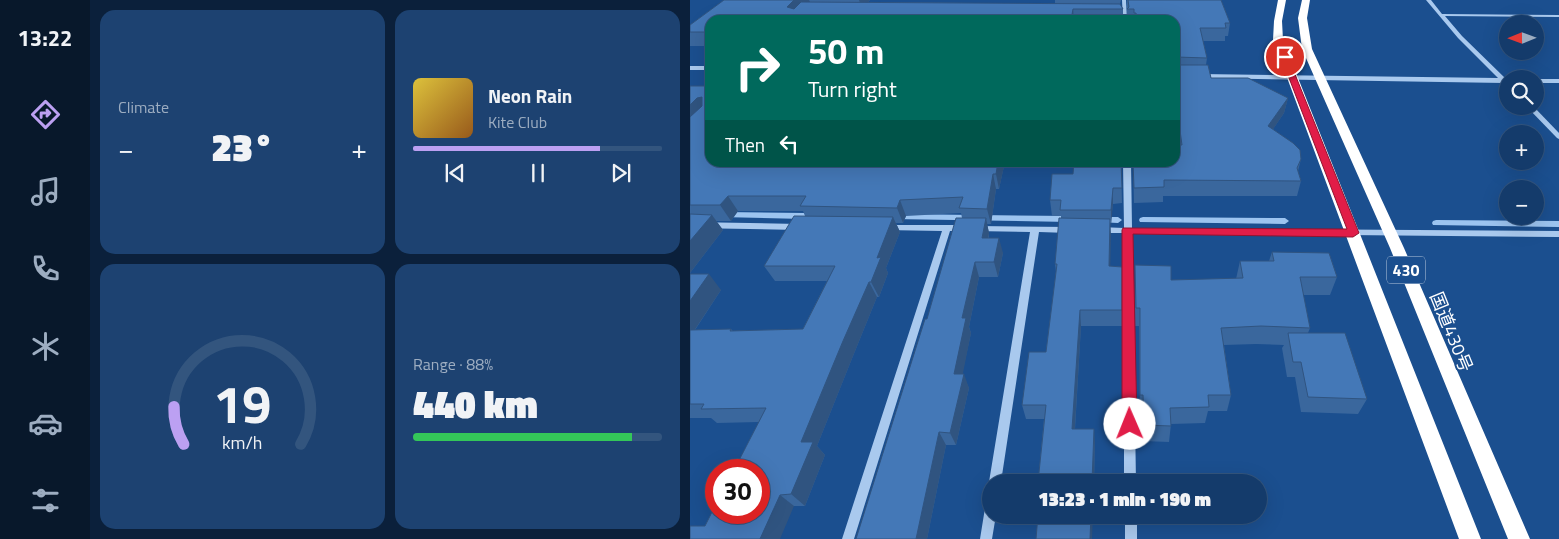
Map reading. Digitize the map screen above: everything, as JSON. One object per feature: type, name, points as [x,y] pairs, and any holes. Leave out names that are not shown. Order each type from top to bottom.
[{"type":"highway","name":"430","points":[[1282,0],[1278,21],[1278,40],[1470,539]]},
{"type":"highway","name":"国道430号","points":[[1306,0],[1302,11],[1303,31],[1307,49],[1390,233],[1519,539]]},
{"type":"street","points":[[1124,0],[1125,15]]},
{"type":"street","points":[[1428,0],[1443,14],[1443,18],[1460,37],[1499,75]]},
{"type":"street","points":[[1443,14],[1559,16]]},
{"type":"street","points":[[690,68],[705,68]]},
{"type":"street","points":[[1193,76],[1499,82]]},
{"type":"street","points":[[1544,81],[1559,81]]},
{"type":"street","points":[[1538,115],[1559,137]]},
{"type":"street","points":[[1127,167],[1130,474]]},
{"type":"street","points":[[690,226],[809,227]]},
{"type":"street","points":[[878,227],[1081,230]]},
{"type":"street","points":[[848,539],[948,228]]},
{"type":"street","points":[[996,474],[1036,229]]},
{"type":"street","points":[[1090,230],[1559,234]]},
{"type":"street","points":[[986,539],[988,524]]},
{"type":"street","points":[[1131,524],[1131,539]]},
{"type":"building","points":[[724,0],[794,0],[787,7],[794,9],[801,2],[1120,4],[1123,9],[1073,9],[1072,15],[705,15],[705,32],[690,32],[690,25]]},
{"type":"building","points":[[1128,0],[1221,0],[1230,23],[1225,23],[1226,28],[1200,28],[1207,58],[1180,57],[1180,15],[1136,15],[1134,9],[1127,9],[1129,7]]},
{"type":"building","points":[[1180,65],[1208,65],[1211,78],[1248,78],[1288,98],[1268,126],[1300,150],[1301,159],[1297,168],[1301,181],[1164,180],[1164,187],[1134,188],[1133,167],[1180,167],[1180,145],[1182,145],[1180,130]]},
{"type":"building","points":[[690,86],[705,86],[705,167],[997,167],[996,174],[993,174],[987,209],[959,208],[963,197],[900,200],[897,208],[800,206],[806,196],[728,196],[720,205],[690,205],[690,117],[702,106],[702,97],[697,98],[690,105]]},
{"type":"building","points":[[1074,167],[1121,167],[1122,188],[1113,188],[1111,210],[1060,210],[1061,200],[1050,200],[1052,174],[1073,174]]},
{"type":"building","points":[[690,214],[712,215],[690,241]]},
{"type":"building","points":[[794,216],[893,217],[877,258],[881,257],[871,282],[869,282],[843,341],[801,442],[813,442],[791,494],[780,495],[770,517],[770,459],[740,459],[766,408],[701,409],[704,404],[690,404],[690,330],[803,329],[835,266],[764,266]]},
{"type":"building","points":[[956,218],[986,218],[982,238],[999,238],[994,262],[975,262],[962,318],[966,318],[954,374],[964,374],[950,433],[939,432],[916,539],[856,539],[925,319],[927,319]]},
{"type":"building","points":[[1059,218],[1110,219],[1109,266],[1122,267],[1122,310],[1080,310],[1072,429],[1094,429],[1092,474],[1039,474],[1046,405],[1022,405],[1029,352],[1046,352],[1057,264],[1055,264]]},
{"type":"building","points":[[1272,252],[1329,253],[1337,277],[1300,277],[1310,328],[1261,326],[1221,328],[1231,395],[1208,395],[1209,407],[1170,408],[1171,426],[1144,425],[1143,395],[1140,395],[1140,308],[1136,308],[1135,265],[1171,266],[1171,280],[1243,278],[1240,261],[1274,261]]},
{"type":"building","points":[[690,274],[709,274],[690,301]]},
{"type":"building","points":[[1288,333],[1345,333],[1367,399],[1308,397],[1301,362],[1293,362]]},
{"type":"building","points":[[706,524],[767,524],[760,539],[690,539],[690,526],[705,526]]},
{"type":"building","points":[[1037,524],[1091,524],[1090,539],[1036,539]]},
{"type":"waterway","points":[[723,215],[805,216]]},
{"type":"waterway","points":[[895,217],[1070,219]]},
{"type":"waterway","points":[[1100,220],[1118,220]]},
{"type":"waterway","points":[[1143,220],[1285,221]]},
{"type":"waterway","points":[[1436,223],[1559,224]]},
{"type":"route","points":[[1130,424],[1127,230],[1353,233],[1285,57]]}]
